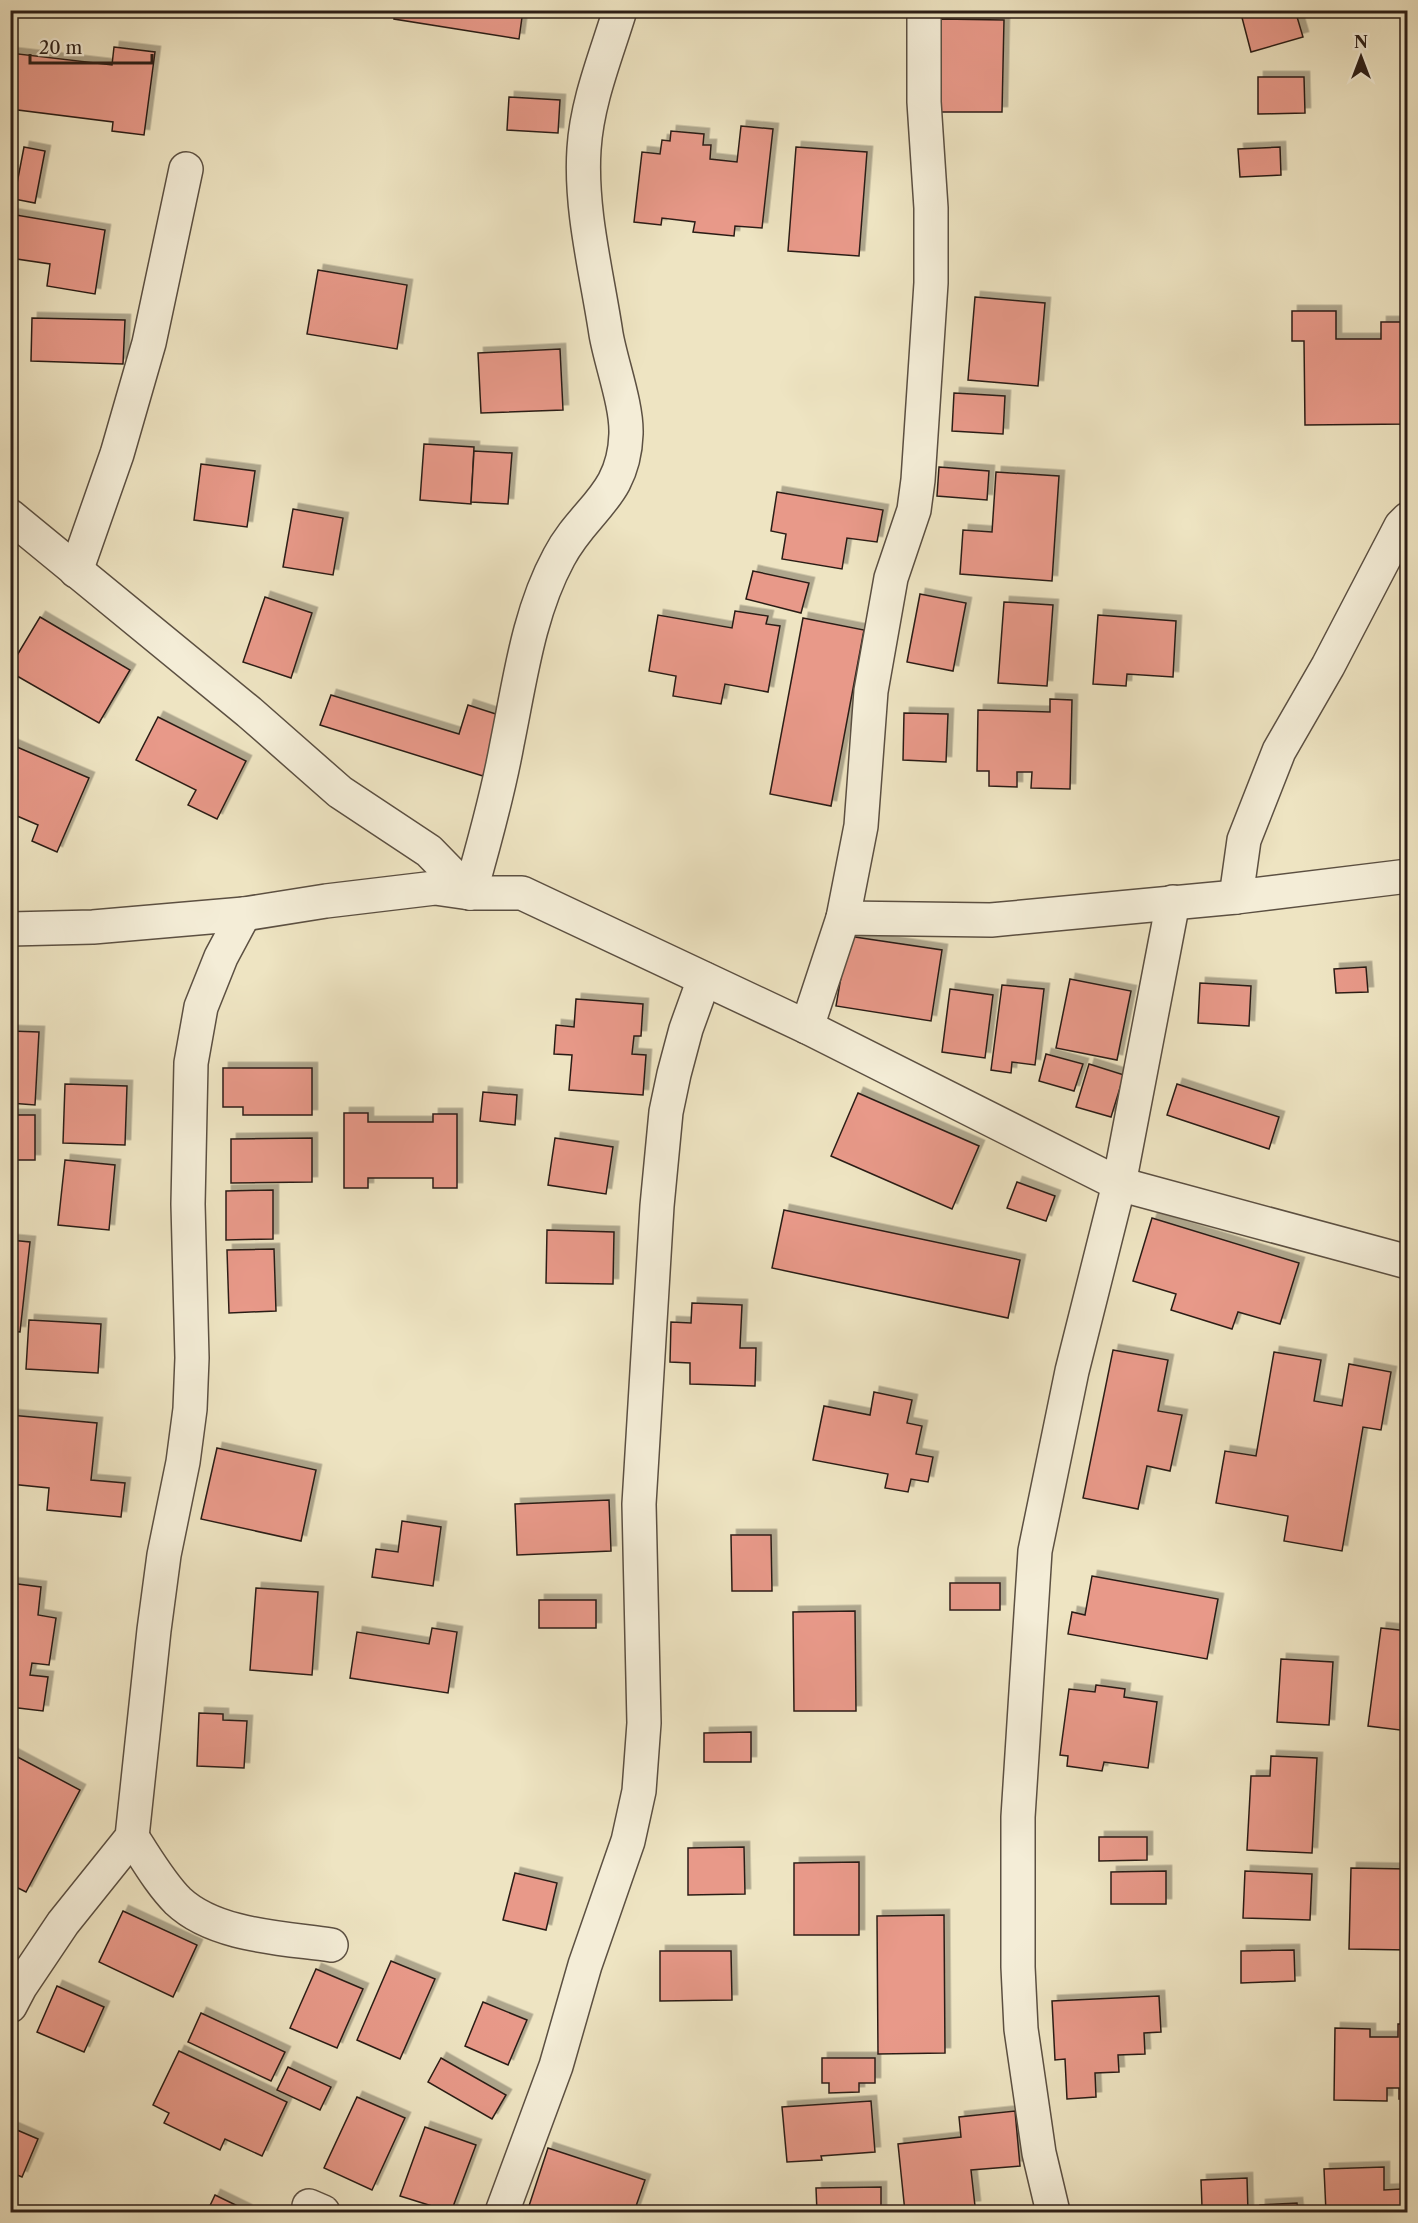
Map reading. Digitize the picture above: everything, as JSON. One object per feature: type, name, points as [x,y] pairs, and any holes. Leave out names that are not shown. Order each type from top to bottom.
[{"type":"street","points":[[470,893],[507,747],[523,659],[548,577],[569,538],[610,492],[621,466],[627,433],[608,341],[586,206],[584,150],[591,100],[620,10]]},
{"type":"street","points":[[807,1027],[843,918],[861,826],[871,691],[891,578],[914,510],[918,480],[931,283],[931,208],[924,102],[924,10]]},
{"type":"street","points":[[76,571],[117,454],[149,343],[186,169]]},
{"type":"street","points":[[10,516],[249,712],[340,792],[429,851],[470,893]]},
{"type":"street","points":[[1236,897],[1244,840],[1279,751],[1328,666],[1401,526],[1407,519]]},
{"type":"street","points":[[843,918],[991,920],[1236,897],[1407,876]]},
{"type":"street","points":[[10,929],[93,927],[244,914],[326,901],[435,888],[470,893],[522,894],[807,1027],[1119,1184],[1407,1262]]},
{"type":"street","points":[[1053,2212],[1039,2153],[1021,2029],[1018,1977],[1018,1817],[1035,1551],[1072,1371],[1119,1184],[1173,902]]},
{"type":"street","points":[[10,2006],[63,1923],[132,1837],[164,1555],[183,1462],[190,1409],[192,1358],[188,1132],[191,1063],[201,1007],[221,957],[244,914]]},
{"type":"street","points":[[502,2212],[556,2066],[585,1965],[628,1841],[639,1791],[644,1723],[639,1504],[657,1206],[666,1112],[674,1074],[686,1029],[705,979]]},
{"type":"street","points":[[132,1837],[177,1900],[198,1916],[225,1926],[264,1935],[331,1945]]},
{"type":"building","points":[[395,10],[523,10],[519,39],[394,19]]},
{"type":"building","points":[[1240,10],[1295,10],[1303,37],[1251,52]]},
{"type":"building","points":[[940,19],[1004,20],[1002,112],[940,112]]},
{"type":"building","points":[[114,47],[155,52],[144,135],[112,131],[113,122],[10,109],[10,53],[112,65]]},
{"type":"building","points":[[1258,77],[1304,77],[1305,113],[1258,114]]},
{"type":"building","points":[[509,97],[560,100],[558,133],[507,130]]},
{"type":"building","points":[[741,126],[773,129],[762,228],[735,226],[734,236],[693,232],[695,222],[662,218],[661,225],[634,222],[642,152],[660,154],[662,140],[670,141],[671,131],[704,134],[703,145],[711,145],[710,159],[737,162]]},
{"type":"building","points":[[24,147],[45,151],[35,203],[14,199]]},
{"type":"building","points":[[796,147],[867,152],[859,256],[788,251]]},
{"type":"building","points":[[1280,147],[1281,175],[1240,177],[1238,149]]},
{"type":"building","points":[[10,214],[105,230],[95,294],[47,286],[50,264],[10,258]]},
{"type":"building","points":[[318,270],[407,285],[397,349],[307,334]]},
{"type":"building","points":[[975,297],[1045,303],[1038,386],[968,380]]},
{"type":"building","points":[[1292,311],[1336,311],[1336,339],[1381,339],[1381,322],[1408,322],[1408,424],[1305,425],[1304,341],[1292,341]]},
{"type":"building","points":[[32,318],[125,320],[123,364],[31,361]]},
{"type":"building","points":[[560,349],[563,410],[481,413],[478,353]]},
{"type":"building","points":[[954,393],[1005,396],[1003,434],[952,431]]},
{"type":"building","points":[[424,444],[474,447],[471,504],[420,500]]},
{"type":"building","points":[[474,451],[512,453],[508,504],[471,502]]},
{"type":"building","points":[[201,464],[255,471],[247,527],[194,520]]},
{"type":"building","points":[[939,467],[989,471],[987,500],[937,496]]},
{"type":"building","points":[[996,472],[1059,476],[1052,581],[960,574],[963,530],[992,532]]},
{"type":"building","points":[[777,492],[883,510],[877,542],[847,538],[842,569],[782,559],[786,534],[771,531]]},
{"type":"building","points":[[293,509],[343,518],[333,575],[283,567]]},
{"type":"building","points":[[753,571],[809,583],[801,613],[746,599]]},
{"type":"building","points":[[920,594],[966,603],[953,671],[907,662]]},
{"type":"building","points":[[265,597],[312,613],[291,678],[243,662]]},
{"type":"building","points":[[1004,602],[1053,605],[1047,686],[998,683]]},
{"type":"building","points":[[735,611],[768,616],[766,624],[780,626],[768,692],[725,684],[721,704],[673,696],[676,676],[649,671],[658,615],[732,628]]},
{"type":"building","points":[[1098,615],[1176,621],[1173,677],[1127,674],[1126,686],[1093,684]]},
{"type":"building","points":[[40,617],[130,670],[99,723],[10,672],[10,667]]},
{"type":"building","points":[[803,618],[864,630],[831,806],[770,794]]},
{"type":"building","points":[[331,695],[459,734],[468,705],[502,716],[483,776],[320,725]]},
{"type":"building","points":[[1050,699],[1072,700],[1070,789],[1031,788],[1032,772],[1017,772],[1017,787],[989,786],[989,771],[977,771],[978,710],[1050,712]]},
{"type":"building","points":[[904,713],[948,714],[946,762],[903,760]]},
{"type":"building","points":[[158,717],[246,761],[217,819],[188,805],[196,790],[136,760]]},
{"type":"building","points":[[10,744],[89,778],[57,852],[32,841],[38,825],[10,813]]},
{"type":"building","points":[[848,936],[942,950],[931,1021],[836,1006]]},
{"type":"building","points":[[1366,967],[1368,992],[1336,993],[1334,969]]},
{"type":"building","points":[[1070,979],[1131,991],[1117,1060],[1056,1048]]},
{"type":"building","points":[[1200,983],[1251,986],[1249,1026],[1198,1023]]},
{"type":"building","points":[[1002,985],[1044,989],[1035,1065],[1012,1062],[1011,1073],[991,1070]]},
{"type":"building","points":[[950,989],[993,995],[985,1058],[942,1052]]},
{"type":"building","points":[[576,999],[643,1004],[641,1036],[634,1036],[632,1054],[646,1055],[643,1095],[569,1090],[572,1055],[554,1054],[556,1025],[574,1027]]},
{"type":"building","points":[[10,1031],[39,1032],[35,1105],[10,1103]]},
{"type":"building","points":[[1046,1054],[1083,1064],[1074,1091],[1039,1081]]},
{"type":"building","points":[[1089,1064],[1124,1075],[1111,1117],[1076,1107]]},
{"type":"building","points":[[223,1068],[312,1068],[312,1115],[243,1115],[243,1107],[223,1107]]},
{"type":"building","points":[[65,1084],[127,1086],[125,1145],[63,1143]]},
{"type":"building","points":[[1177,1084],[1279,1117],[1269,1149],[1167,1115]]},
{"type":"building","points":[[483,1092],[517,1095],[515,1125],[480,1121]]},
{"type":"building","points":[[858,1093],[979,1146],[952,1209],[831,1156]]},
{"type":"building","points":[[344,1113],[368,1113],[368,1122],[433,1122],[433,1114],[457,1114],[457,1188],[433,1188],[433,1178],[368,1178],[368,1188],[344,1188]]},
{"type":"building","points":[[10,1115],[35,1115],[35,1160],[10,1160]]},
{"type":"building","points":[[312,1138],[312,1182],[231,1183],[231,1139]]},
{"type":"building","points":[[555,1138],[613,1147],[606,1194],[548,1185]]},
{"type":"building","points":[[65,1160],[115,1165],[109,1230],[58,1225]]},
{"type":"building","points":[[1017,1182],[1055,1196],[1046,1221],[1007,1208]]},
{"type":"building","points":[[273,1190],[273,1239],[226,1240],[226,1191]]},
{"type":"building","points":[[784,1210],[1020,1260],[1008,1318],[772,1268]]},
{"type":"building","points":[[1152,1218],[1299,1263],[1280,1324],[1238,1312],[1232,1329],[1171,1310],[1176,1294],[1133,1281]]},
{"type":"building","points":[[547,1230],[614,1232],[613,1284],[546,1283]]},
{"type":"building","points":[[10,1240],[30,1242],[20,1332],[10,1331]]},
{"type":"building","points":[[274,1249],[276,1311],[229,1313],[227,1250]]},
{"type":"building","points":[[692,1303],[742,1305],[740,1348],[756,1348],[755,1386],[690,1384],[690,1363],[670,1362],[671,1322],[691,1323]]},
{"type":"building","points":[[29,1320],[101,1324],[98,1373],[26,1369]]},
{"type":"building","points":[[1113,1350],[1168,1360],[1158,1411],[1182,1415],[1170,1471],[1147,1466],[1138,1509],[1083,1498]]},
{"type":"building","points":[[1274,1352],[1321,1360],[1314,1401],[1342,1406],[1349,1364],[1391,1372],[1381,1430],[1363,1427],[1342,1551],[1284,1541],[1288,1516],[1216,1503],[1225,1451],[1256,1456]]},
{"type":"building","points":[[874,1392],[912,1400],[907,1423],[922,1426],[916,1454],[933,1457],[928,1482],[911,1479],[908,1492],[885,1488],[888,1474],[813,1460],[824,1406],[870,1415]]},
{"type":"building","points":[[10,1415],[97,1423],[91,1480],[125,1483],[121,1517],[47,1510],[49,1488],[10,1484]]},
{"type":"building","points":[[217,1448],[316,1470],[301,1541],[201,1519]]},
{"type":"building","points":[[609,1500],[611,1551],[517,1555],[515,1504]]},
{"type":"building","points":[[402,1521],[441,1527],[433,1586],[372,1577],[376,1549],[398,1552]]},
{"type":"building","points":[[731,1535],[771,1535],[772,1591],[732,1591]]},
{"type":"building","points":[[1092,1576],[1218,1599],[1207,1659],[1068,1634],[1072,1612],[1085,1615]]},
{"type":"building","points":[[10,1583],[41,1587],[38,1615],[56,1618],[49,1665],[32,1663],[30,1675],[48,1677],[43,1711],[10,1707]]},
{"type":"building","points":[[950,1583],[1000,1583],[1000,1610],[950,1610]]},
{"type":"building","points":[[256,1588],[318,1592],[312,1675],[250,1670]]},
{"type":"building","points":[[539,1600],[596,1600],[596,1628],[539,1628]]},
{"type":"building","points":[[855,1611],[856,1711],[794,1711],[793,1612]]},
{"type":"building","points":[[432,1628],[457,1632],[448,1693],[350,1678],[357,1632],[429,1644]]},
{"type":"building","points":[[1381,1628],[1408,1631],[1408,1731],[1368,1726]]},
{"type":"building","points":[[1281,1659],[1333,1662],[1329,1725],[1277,1722]]},
{"type":"building","points":[[1096,1685],[1125,1689],[1124,1697],[1157,1702],[1148,1768],[1104,1762],[1102,1771],[1067,1766],[1068,1756],[1060,1755],[1069,1689],[1095,1692]]},
{"type":"building","points":[[199,1713],[223,1714],[223,1720],[247,1721],[244,1768],[197,1766]]},
{"type":"building","points":[[751,1732],[751,1762],[704,1762],[704,1733]]},
{"type":"building","points":[[10,1753],[80,1790],[26,1892],[10,1884]]},
{"type":"building","points":[[1271,1756],[1317,1758],[1312,1853],[1247,1850],[1251,1776],[1270,1776]]},
{"type":"building","points":[[1099,1837],[1147,1837],[1147,1860],[1099,1861]]},
{"type":"building","points":[[744,1847],[745,1894],[688,1895],[688,1848]]},
{"type":"building","points":[[859,1862],[859,1935],[794,1935],[794,1863]]},
{"type":"building","points":[[1351,1868],[1408,1869],[1408,1950],[1349,1949]]},
{"type":"building","points":[[1166,1871],[1166,1904],[1111,1904],[1111,1872]]},
{"type":"building","points":[[1245,1871],[1312,1874],[1310,1920],[1243,1918]]},
{"type":"building","points":[[515,1873],[557,1883],[546,1930],[503,1920]]},
{"type":"building","points":[[123,1911],[197,1945],[173,1997],[99,1962]]},
{"type":"building","points":[[944,1915],[945,2053],[878,2054],[877,1916]]},
{"type":"building","points":[[1294,1950],[1295,1981],[1241,1983],[1241,1951]]},
{"type":"building","points":[[660,1951],[731,1951],[732,2000],[660,2001]]},
{"type":"building","points":[[391,1961],[435,1979],[400,2059],[357,2040]]},
{"type":"building","points":[[316,1969],[363,1989],[337,2048],[290,2028]]},
{"type":"building","points":[[57,1986],[104,2007],[84,2052],[37,2032]]},
{"type":"building","points":[[1159,1996],[1161,2032],[1144,2033],[1145,2054],[1118,2055],[1119,2072],[1095,2073],[1096,2097],[1067,2099],[1065,2059],[1055,2060],[1052,2001]]},
{"type":"building","points":[[483,2002],[527,2020],[508,2065],[465,2046]]},
{"type":"building","points":[[201,2013],[285,2052],[271,2081],[188,2042]]},
{"type":"building","points":[[1398,2024],[1408,2024],[1408,2099],[1399,2099],[1399,2088],[1387,2088],[1387,2101],[1334,2100],[1335,2028],[1370,2029],[1370,2037],[1398,2037]]},
{"type":"building","points":[[179,2051],[287,2102],[262,2156],[225,2139],[220,2150],[164,2123],[169,2113],[153,2105]]},
{"type":"building","points":[[441,2058],[506,2095],[492,2119],[428,2082]]},
{"type":"building","points":[[822,2058],[875,2058],[875,2083],[859,2083],[859,2092],[829,2093],[829,2083],[822,2083]]},
{"type":"building","points":[[288,2067],[331,2087],[320,2110],[277,2090]]},
{"type":"building","points":[[357,2097],[405,2118],[372,2190],[324,2168]]},
{"type":"building","points":[[871,2101],[875,2152],[821,2156],[822,2160],[787,2162],[782,2107]]},
{"type":"building","points":[[1015,2111],[1020,2166],[971,2170],[975,2206],[905,2212],[898,2144],[961,2137],[959,2117]]},
{"type":"building","points":[[10,2127],[38,2139],[22,2177],[10,2172]]},
{"type":"building","points":[[425,2127],[476,2145],[451,2212],[400,2196]]},
{"type":"building","points":[[548,2148],[645,2180],[634,2212],[527,2212]]},
{"type":"building","points":[[1384,2167],[1384,2190],[1401,2189],[1402,2212],[1326,2212],[1324,2169]]},
{"type":"building","points":[[1247,2178],[1248,2212],[1210,2212],[1210,2207],[1202,2207],[1201,2180]]},
{"type":"building","points":[[881,2187],[881,2212],[817,2212],[816,2188]]},
{"type":"building","points":[[215,2195],[246,2210],[244,2212],[207,2212]]},
{"type":"building","points":[[1297,2203],[1298,2212],[1260,2212],[1260,2205]]}]
